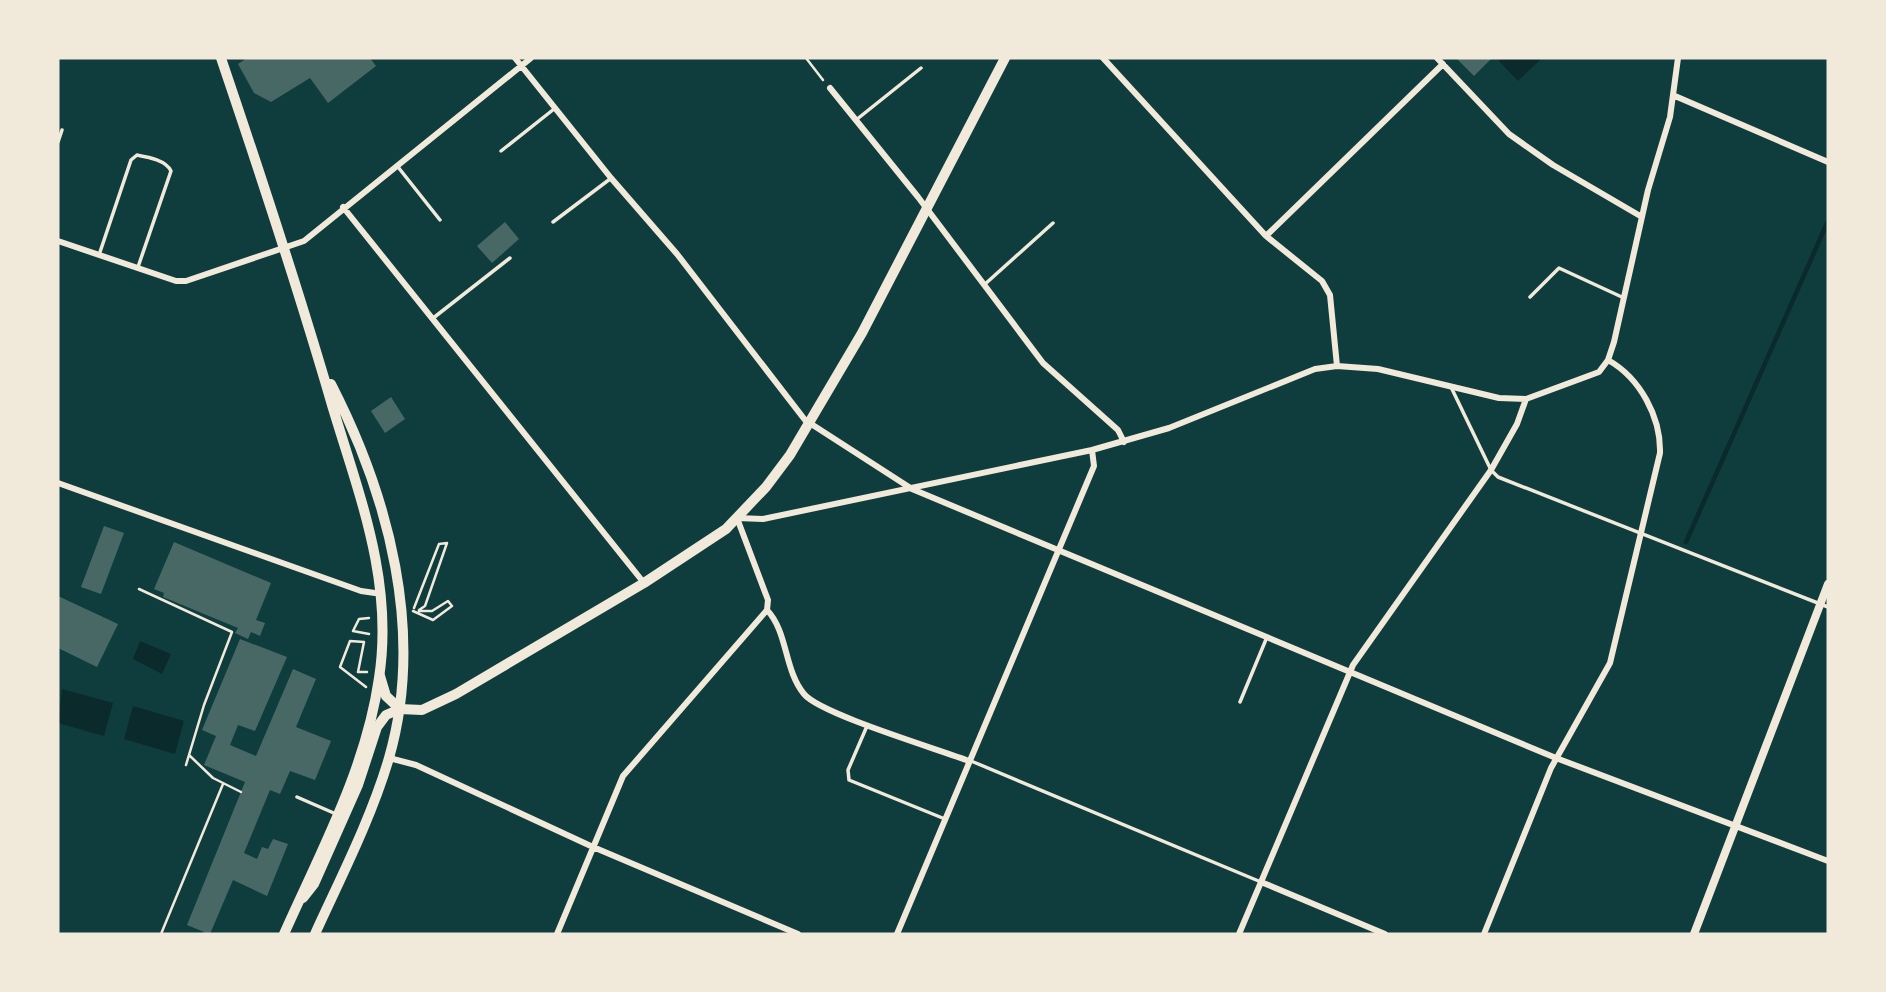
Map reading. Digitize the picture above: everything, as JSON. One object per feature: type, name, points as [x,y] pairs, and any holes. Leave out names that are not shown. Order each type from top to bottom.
[{"type":"highway","points":[[221,58],[325,371],[369,522],[382,594],[380,676],[368,733],[337,815],[284,934]]},
{"type":"highway","points":[[315,934],[388,758],[400,709],[401,624],[389,530],[360,448],[325,371]]},
{"type":"main road","points":[[296,907],[314,884],[358,785],[377,727],[386,715],[400,709],[422,709],[457,694],[644,583],[737,518],[778,472],[809,424],[927,210],[1005,58]]},
{"type":"main road","points":[[380,676],[386,696],[400,709]]},
{"type":"street","points":[[515,58],[611,178],[677,254],[809,424],[912,489],[1556,758],[1828,862]]},
{"type":"street","points":[[58,241],[171,281],[186,281],[285,249],[304,241],[531,58]]},
{"type":"street","points":[[1103,58],[1266,236],[1322,281],[1329,290],[1337,366]]},
{"type":"street","points":[[1437,58],[1509,134],[1553,165],[1642,217]]},
{"type":"street","points":[[557,934],[623,776],[767,610],[768,600],[737,518],[763,519],[1093,450],[1188,421],[1298,374],[1337,366],[1378,369],[1499,398],[1526,399],[1599,372],[1608,360],[1642,217],[1675,96],[1678,58]]},
{"type":"street","points":[[1266,236],[1443,64]]},
{"type":"street","points":[[830,88],[1043,363],[1118,430],[1124,442]]},
{"type":"street","points":[[1675,96],[1828,162]]},
{"type":"street","points":[[343,207],[644,583]]},
{"type":"street","points":[[1484,934],[1556,758],[1610,663],[1660,453],[1654,412],[1632,380],[1619,366],[1608,360]]},
{"type":"street","points":[[1238,934],[1350,673],[1364,647],[1492,470],[1521,417],[1526,399]]},
{"type":"street","points":[[897,934],[1094,466],[1093,450]]},
{"type":"street","points":[[58,483],[361,591],[382,594]]},
{"type":"street","points":[[1694,934],[1734,827],[1824,605],[1828,583]]},
{"type":"street","points":[[767,610],[775,620],[804,695],[868,724],[969,761]]},
{"type":"street","points":[[388,758],[416,765],[593,848],[798,934]]},
{"type":"street","points":[[1261,882],[1385,934]]},
{"type":"lane","points":[[856,120],[921,68]]},
{"type":"lane","points":[[501,151],[555,108]]},
{"type":"lane","points":[[58,142],[62,130]]},
{"type":"lane","points":[[99,255],[131,160],[137,155],[165,163],[171,171],[138,269]]},
{"type":"lane","points":[[396,165],[440,220]]},
{"type":"lane","points":[[553,222],[611,178]]},
{"type":"lane","points":[[984,286],[1052,223]]},
{"type":"lane","points":[[432,319],[510,258]]},
{"type":"lane","points":[[1530,297],[1559,268],[1624,298]]},
{"type":"lane","points":[[1451,387],[1498,477],[1824,605]]},
{"type":"lane","points":[[1240,702],[1267,637]]},
{"type":"lane","points":[[868,724],[848,770],[849,780],[945,819]]},
{"type":"lane","points":[[969,761],[1261,882]]},
{"type":"lane","points":[[297,797],[337,815]]},
{"type":"path","points":[[806,58],[830,88]]},
{"type":"path","points":[[440,541],[449,544],[425,606],[419,611],[439,608],[448,601],[452,606],[433,620],[413,611],[440,541]]},
{"type":"path","points":[[139,589],[232,632],[204,705],[186,765]]},
{"type":"path","points":[[366,618],[359,619],[353,631],[366,634]]},
{"type":"path","points":[[372,639],[374,628]]},
{"type":"path","points":[[366,687],[340,667],[354,640],[363,642],[358,672],[367,673],[369,662]]},
{"type":"path","points":[[189,755],[201,769],[241,792]]},
{"type":"path","points":[[161,934],[223,784]]},
{"type":"water","points":[[1502,58],[1542,58],[1518,81],[1499,61]]},
{"type":"water","points":[[140,641],[171,654],[162,674],[133,659]]},
{"type":"water","points":[[62,689],[113,703],[104,736],[58,723]]},
{"type":"water","points":[[133,706],[184,721],[175,754],[124,739]]},
{"type":"building","points":[[247,58],[370,58],[376,66],[328,103],[310,78],[271,102],[254,93],[238,64]]},
{"type":"building","points":[[1456,58],[1492,58],[1474,76]]},
{"type":"building","points":[[505,222],[519,239],[492,263],[477,246]]},
{"type":"building","points":[[391,397],[405,419],[385,433],[371,411]]},
{"type":"building","points":[[104,526],[124,533],[101,594],[81,587]]},
{"type":"building","points":[[174,542],[271,583],[256,620],[265,623],[260,636],[251,632],[248,639],[235,633],[238,628],[163,597],[164,593],[154,589]]},
{"type":"building","points":[[58,596],[118,624],[97,667],[58,648]]},
{"type":"building","points":[[240,639],[287,657],[255,731],[238,725],[230,745],[256,756],[293,669],[316,679],[296,727],[331,741],[315,780],[290,771],[280,794],[270,790],[244,853],[257,859],[262,847],[268,849],[273,839],[288,844],[267,896],[233,880],[210,934],[203,934],[204,932],[187,925],[245,782],[204,765],[216,736],[202,730]]},
{"type":"waterway","points":[[1686,542],[1828,221]]}]
